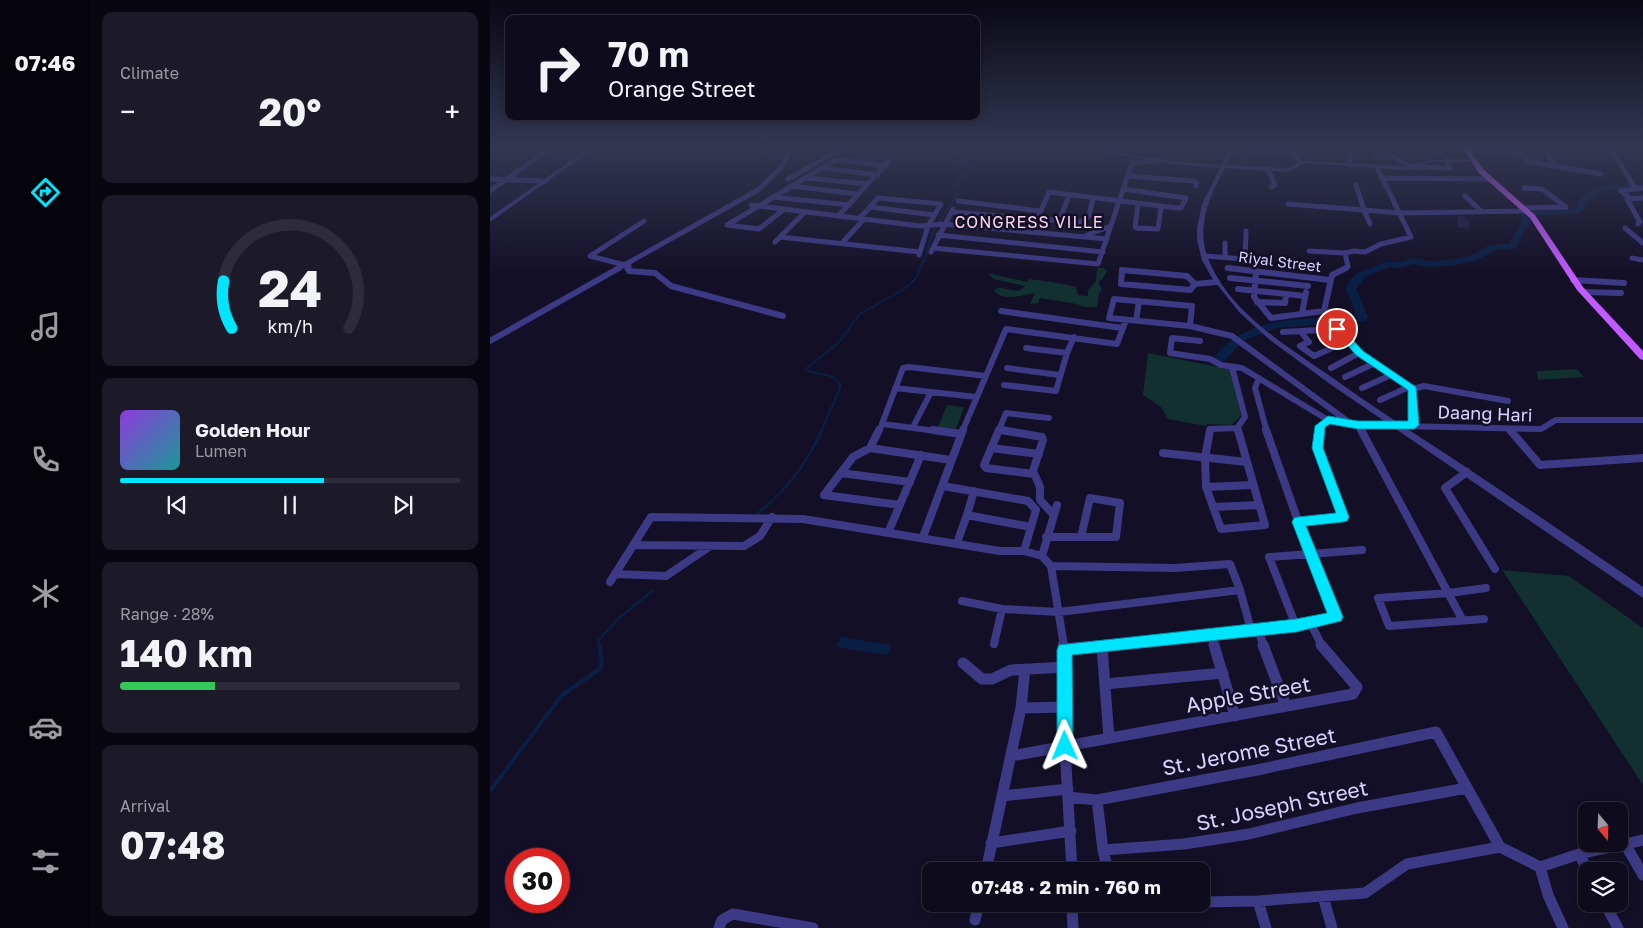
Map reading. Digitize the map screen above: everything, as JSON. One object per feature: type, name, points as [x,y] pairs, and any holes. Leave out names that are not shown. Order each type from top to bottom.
[{"type":"main road","points":[[1501,189],[1535,220],[1573,280],[1643,357]]},
{"type":"street","points":[[490,220],[534,189]]},
{"type":"street","points":[[623,264],[754,189]]},
{"type":"street","points":[[490,337],[757,189]]},
{"type":"street","points":[[783,210],[759,229],[727,225],[786,189]]},
{"type":"street","points":[[819,189],[858,194]]},
{"type":"street","points":[[838,216],[863,189]]},
{"type":"street","points":[[1040,211],[958,200],[942,225],[932,250],[1098,264],[1123,189]]},
{"type":"street","points":[[1032,232],[1049,192],[1068,196],[1181,208],[1186,198],[1125,189]]},
{"type":"street","points":[[1212,189],[1204,205],[1200,221],[1200,239],[1204,256],[1217,282],[1241,311],[1262,330],[1334,385],[1467,472],[1643,594]]},
{"type":"street","points":[[1357,189],[1370,224]]},
{"type":"street","points":[[1309,250],[1345,253],[1354,251],[1365,252],[1381,244],[1412,237],[1387,189]]},
{"type":"street","points":[[1288,204],[1399,213],[1482,212],[1566,207],[1542,189]]},
{"type":"street","points":[[1625,189],[1621,191],[1630,198],[1643,198]]},
{"type":"street","points":[[1059,221],[1068,196]]},
{"type":"street","points":[[1465,196],[1482,212]]},
{"type":"street","points":[[773,197],[849,205]]},
{"type":"street","points":[[780,237],[842,243],[920,254],[934,215],[941,204],[878,198],[842,243]]},
{"type":"street","points":[[951,212],[1081,222],[1089,216],[1092,198]]},
{"type":"street","points":[[1630,198],[1627,200],[1640,223]]},
{"type":"street","points":[[1138,204],[1135,227],[1137,228],[1158,228],[1161,207]]},
{"type":"street","points":[[751,205],[804,213],[930,226],[942,225],[1107,239]]},
{"type":"street","points":[[870,207],[934,215]]},
{"type":"street","points":[[775,242],[804,213]]},
{"type":"street","points":[[644,221],[590,256],[629,266],[627,269],[629,271],[655,273],[672,286],[783,316]]},
{"type":"street","points":[[1078,237],[1102,231],[1111,226]]},
{"type":"street","points":[[1625,228],[1643,244]]},
{"type":"street","points":[[1204,256],[1246,259],[1246,231]]},
{"type":"street","points":[[938,235],[1103,252]]},
{"type":"street","points":[[1225,243],[1225,257]]},
{"type":"street","points":[[1345,253],[1348,268],[1332,275],[1324,311],[1337,329],[1359,353],[1411,388]]},
{"type":"street","points":[[1632,258],[1643,260]]},
{"type":"street","name":"Riyal Street","points":[[1226,268],[1330,280]]},
{"type":"street","points":[[1195,284],[1187,276],[1122,270],[1121,284],[1190,290],[1195,284],[1217,282]]},
{"type":"street","points":[[1256,272],[1253,290],[1254,298],[1272,318],[1324,311]]},
{"type":"street","points":[[1230,278],[1308,286]]},
{"type":"street","points":[[1302,314],[1309,278]]},
{"type":"street","points":[[1573,280],[1624,283]]},
{"type":"street","points":[[1238,289],[1305,296]]},
{"type":"street","points":[[1584,292],[1620,293]]},
{"type":"street","points":[[1258,302],[1285,303],[1286,294]]},
{"type":"street","points":[[1190,327],[1192,306],[1114,299],[1109,318],[1136,322],[1190,327],[1214,329],[1232,336],[1355,425],[1449,593],[1462,620]]},
{"type":"street","points":[[1136,322],[1139,301]]},
{"type":"street","points":[[1001,311],[1122,328]]},
{"type":"street","points":[[490,341],[536,313]]},
{"type":"street","points":[[923,538],[961,434],[1006,328],[1117,344],[1126,320]]},
{"type":"street","points":[[1283,332],[1337,329]]},
{"type":"street","points":[[1301,332],[1308,342],[1300,346],[1314,356],[1332,348],[1317,330]]},
{"type":"street","points":[[1004,385],[1056,391],[1067,353],[1074,337]]},
{"type":"street","points":[[1200,341],[1172,338],[1170,354],[1210,359],[1221,364],[1242,368],[1328,420],[1320,426],[1318,448],[1343,517],[1298,522]]},
{"type":"street","points":[[1026,348],[1067,353]]},
{"type":"street","points":[[1331,368],[1359,353]]},
{"type":"street","points":[[1345,377],[1375,364]]},
{"type":"street","points":[[900,505],[824,495],[853,457],[870,448],[882,424],[903,368],[909,367],[986,376]]},
{"type":"street","points":[[1232,367],[1244,417],[1237,428],[1265,525],[1221,529],[1206,487],[1206,458],[1210,429],[1237,428]]},
{"type":"street","points":[[1007,368],[1060,375]]},
{"type":"street","points":[[1362,388],[1391,374]]},
{"type":"street","points":[[1064,650],[1296,626],[1336,617],[1298,522],[1261,416],[1255,388],[1258,378]]},
{"type":"street","points":[[1380,400],[1411,388],[1424,386],[1508,401]]},
{"type":"street","points":[[894,388],[976,397]]},
{"type":"street","name":"Daang Hari","points":[[1411,388],[1414,425]]},
{"type":"street","points":[[913,427],[931,392]]},
{"type":"street","points":[[1034,474],[986,468],[984,465],[1006,413],[1049,418]]},
{"type":"street","name":"Daang Hari","points":[[1328,420],[1355,425],[1414,425],[1509,429],[1542,429],[1552,422],[1566,419],[1643,420]]},
{"type":"street","points":[[882,424],[961,434]]},
{"type":"street","points":[[1509,429],[1540,465],[1643,458]]},
{"type":"street","points":[[998,430],[1040,436],[1043,440],[1034,474],[1040,487],[1040,500],[1053,514]]},
{"type":"street","points":[[870,448],[951,460]]},
{"type":"street","points":[[991,448],[1039,454]]},
{"type":"street","points":[[1163,453],[1247,462]]},
{"type":"street","points":[[888,533],[921,455]]},
{"type":"street","points":[[1467,472],[1445,488],[1495,569]]},
{"type":"street","points":[[841,473],[910,482]]},
{"type":"street","points":[[1206,487],[1253,485]]},
{"type":"street","points":[[943,486],[1028,501],[1032,504],[1036,510],[1024,551]]},
{"type":"street","points":[[957,543],[974,491]]},
{"type":"street","points":[[1046,537],[1080,537],[1116,537],[1120,503],[1090,498],[1080,537]]},
{"type":"street","points":[[1042,556],[1057,504]]},
{"type":"street","points":[[1213,507],[1259,505]]},
{"type":"street","points":[[967,515],[1031,527]]},
{"type":"street","points":[[610,582],[651,517],[755,519],[772,517],[803,519],[1000,551],[1024,551],[1042,556],[1051,566],[1066,667],[1065,746],[1072,862]]},
{"type":"street","points":[[633,545],[744,546],[760,536],[772,517]]},
{"type":"street","points":[[615,574],[666,576],[710,546]]},
{"type":"street","points":[[1296,626],[1269,557],[1362,550]]},
{"type":"street","points":[[1051,566],[1175,568],[1230,564],[1254,630],[1286,706]]},
{"type":"street","points":[[1484,620],[1389,626],[1378,598],[1449,593],[1486,588]]},
{"type":"street","points":[[962,601],[1002,609],[1058,612],[1240,590]]},
{"type":"street","points":[[994,644],[1002,609]]},
{"type":"street","name":"Apple Street","points":[[1011,756],[1353,694],[1356,687],[1323,649],[1311,624]]},
{"type":"street","points":[[1210,634],[1235,716]]},
{"type":"street","points":[[1102,647],[1109,738]]},
{"type":"street","points":[[963,664],[982,679],[992,679],[1011,670],[1066,667]]},
{"type":"street","points":[[988,862],[1021,708],[1025,670]]},
{"type":"street","points":[[1105,684],[1223,673]]},
{"type":"street","points":[[1021,708],[1064,707]]},
{"type":"street","name":"St. Jerome Street","points":[[1002,796],[1068,793],[1097,800],[1258,770],[1436,732],[1467,788]]},
{"type":"street","points":[[1467,788],[1500,847],[1540,867],[1588,852]]},
{"type":"street","name":"St. Joseph Street","points":[[1103,850],[1184,844],[1248,834],[1357,808],[1467,788]]},
{"type":"street","points":[[1097,800],[1106,862]]},
{"type":"street","points":[[992,843],[1071,831]]},
{"type":"street","points":[[1628,843],[1643,840]]},
{"type":"street","points":[[1210,902],[1258,901],[1365,893],[1407,864],[1500,847]]},
{"type":"street","points":[[1628,849],[1643,875]]},
{"type":"street","points":[[1579,854],[1583,862]]},
{"type":"street","points":[[1540,867],[1548,895],[1563,928]]},
{"type":"street","points":[[1323,896],[1332,928]]},
{"type":"street","points":[[1258,901],[1266,928]]},
{"type":"street","points":[[975,920],[977,912]]},
{"type":"street","points":[[1072,912],[1073,928]]},
{"type":"street","points":[[1609,912],[1618,928]]},
{"type":"street","points":[[719,928],[722,920],[733,914],[813,928]]},
{"type":"green space","points":[[1097,268],[1104,268],[1107,271],[1102,280],[1098,281],[1102,289],[1099,294],[1097,307],[1084,307],[1077,304],[1040,298],[1038,303],[1030,304],[1035,293],[1013,297],[1003,296],[994,291],[997,288],[1018,290],[1025,286],[993,279],[988,273],[1027,282],[1028,279],[1076,287],[1078,295],[1088,296],[1088,290],[1096,281]]},
{"type":"green space","points":[[1148,353],[1233,370],[1241,416],[1231,425],[1207,424],[1206,426],[1168,419],[1161,407],[1143,395]]},
{"type":"green space","points":[[1577,369],[1584,377],[1538,380],[1537,371]]},
{"type":"green space","points":[[947,405],[964,407],[956,429],[938,427]]},
{"type":"green space","points":[[1502,570],[1569,576],[1643,628],[1643,785]]},
{"type":"water","points":[[841,637],[892,645],[888,655],[836,647]]},
{"type":"building","points":[[1458,216],[1465,217],[1465,220],[1469,221],[1469,229],[1457,227]]},
{"type":"waterway","points":[[821,432],[840,388],[840,383],[833,377],[809,371],[807,368],[838,343],[860,314],[904,289],[916,278],[934,230],[956,196],[957,189]]},
{"type":"waterway","points":[[1534,214],[1575,211],[1581,207],[1582,201],[1601,189]]},
{"type":"waterway","points":[[1220,358],[1241,338],[1276,325],[1362,319],[1363,317],[1351,289],[1354,282],[1361,275],[1389,264],[1399,265],[1414,261],[1429,264],[1447,263],[1473,259],[1493,247],[1512,247],[1522,227],[1526,224],[1525,217],[1528,216]]},
{"type":"waterway","points":[[758,513],[795,476],[810,454],[821,432]]},
{"type":"waterway","points":[[599,646],[598,641],[617,620],[652,591]]},
{"type":"waterway","points":[[490,791],[562,695],[600,669],[602,663],[599,645]]},
{"type":"district","name":"CONGRESS VILLE","points":[[1029,222]]},
{"type":"route","points":[[1065,746],[1066,667],[1064,650],[1296,626],[1336,617],[1298,522],[1343,517],[1318,448],[1320,426],[1328,420],[1358,425],[1414,425],[1413,389],[1355,350],[1337,329]]}]
